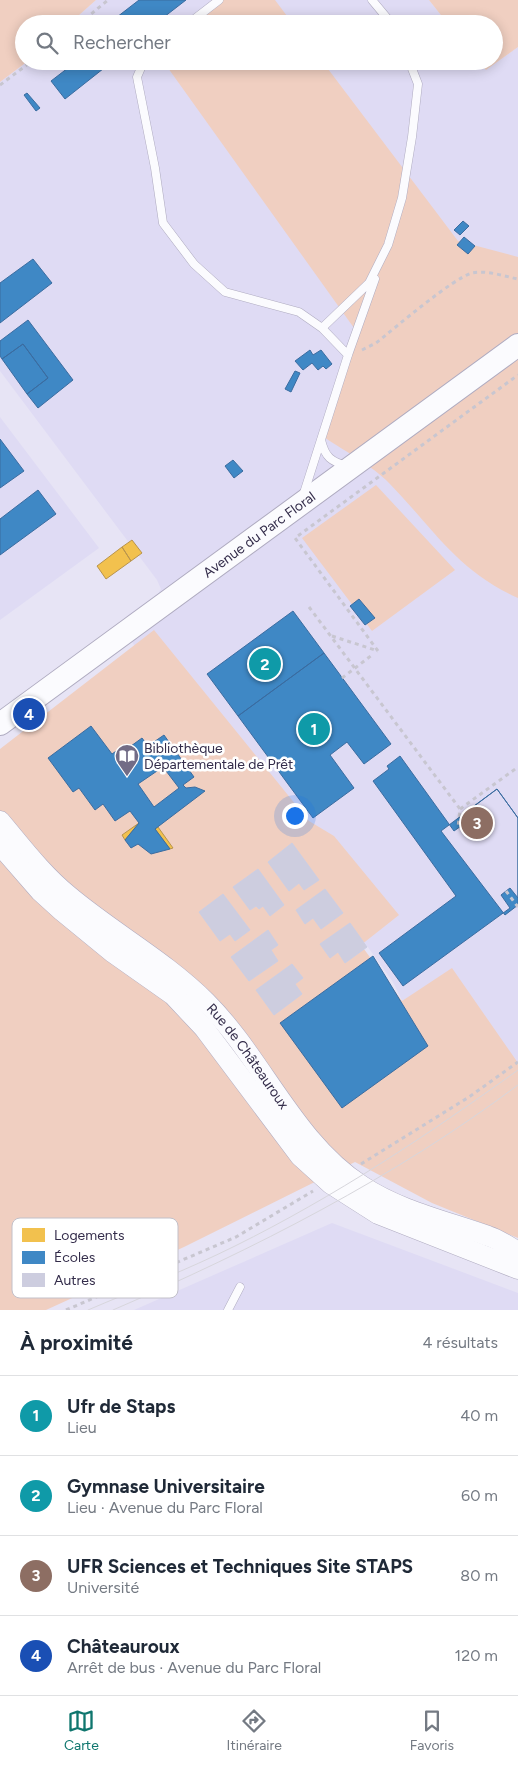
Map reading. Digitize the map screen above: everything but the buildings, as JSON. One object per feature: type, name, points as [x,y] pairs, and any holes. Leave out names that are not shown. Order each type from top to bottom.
[{"type":"main road","name":"Avenue du Parc Floral","points":[[0,724],[300,502],[518,345]]},
{"type":"street","name":"Rue de Châteauroux","points":[[0,821],[47,877],[69,897],[180,977],[208,1004],[247,1052],[308,1136],[347,1175],[376,1194],[400,1205],[449,1225],[489,1236],[518,1252]]},
{"type":"street","name":"Rue de Châteauroux","points":[[0,844],[40,891],[112,952],[173,995],[204,1028],[300,1156],[331,1184],[378,1214],[518,1269]]},
{"type":"lane","points":[[200,15],[219,0]]},
{"type":"lane","points":[[372,0],[384,15]]},
{"type":"lane","points":[[140,70],[137,77],[155,168],[163,223],[194,264],[225,292],[299,312],[322,328],[348,355]]},
{"type":"lane","points":[[300,502],[348,355],[388,245],[402,198],[418,84],[413,70]]},
{"type":"lane","points":[[322,328],[369,284],[388,245]]},
{"type":"lane","points":[[321,440],[327,457],[334,462],[352,466]]},
{"type":"lane","points":[[228,1310],[240,1287]]},
{"type":"path","points":[[89,15],[108,0]]},
{"type":"path","points":[[0,85],[20,70]]},
{"type":"path","points":[[348,355],[376,343],[454,283],[471,274],[484,272],[518,279]]},
{"type":"path","points":[[332,636],[378,651],[295,538],[518,375]]},
{"type":"path","points":[[309,607],[460,809],[458,828]]},
{"type":"path","points":[[342,678],[372,655]]},
{"type":"path","points":[[460,809],[518,767]]},
{"type":"path","points":[[506,891],[518,907]]},
{"type":"path","points":[[356,1168],[469,1098],[518,1062]]},
{"type":"path","points":[[178,1262],[236,1237],[314,1190]]},
{"type":"path","points":[[66,1310],[94,1298]]},
{"type":"shaded area","points":[[0,0],[96,0],[79,15],[15,15],[16,70],[0,82]]},
{"type":"shaded area","points":[[96,0],[429,0],[441,15],[79,15]]},
{"type":"shaded area","points":[[220,0],[275,0],[286,15],[199,15]]},
{"type":"shaded area","points":[[429,0],[518,0],[518,47],[503,58],[503,15],[441,15]]},
{"type":"shaded area","points":[[518,47],[518,1209],[426,1050],[393,982],[352,925],[138,651],[123,628],[123,621],[128,615],[158,594],[161,589],[157,580],[0,371],[0,82],[16,70],[503,70],[503,58]]},
{"type":"shaded area","points":[[169,70],[329,70],[458,241],[518,257],[518,598],[478,575],[447,547],[389,483],[366,464],[321,435],[354,328]]},
{"type":"shaded area","points":[[0,417],[99,548],[0,620]]},
{"type":"shaded area","points":[[376,485],[455,570],[372,631],[302,538]]},
{"type":"shaded area","points":[[154,630],[309,821],[334,836],[399,915],[361,945],[402,1001],[452,968],[518,1063],[518,1238],[432,1203],[355,1162],[178,1250],[178,1218],[12,1218],[12,1298],[72,1298],[46,1310],[0,1310],[0,749]]},
{"type":"shaded area","points":[[332,1223],[518,1293],[518,1310],[134,1310],[161,1298],[178,1298],[178,1291]]},
{"type":"tram line","points":[[178,1272],[217,1255],[272,1227],[344,1186],[450,1118],[518,1070]]},
{"type":"tram line","points":[[178,1281],[270,1237],[373,1181],[471,1119],[518,1085]]},
{"type":"tram line","points":[[88,1310],[116,1298]]},
{"type":"tram line","points":[[113,1310],[141,1298]]},
{"type":"place","name":"Gymnase Universitaire","points":[[265,664]]},
{"type":"place","name":"Châteauroux","points":[[29,714]]},
{"type":"place","name":"Ufr de Staps","points":[[314,729]]},
{"type":"place","name":"Bibliothèque Départementale de Prêt","points":[[127,777]]},
{"type":"place","name":"UFR Sciences et Techniques Site STAPS","points":[[477,823]]}]
